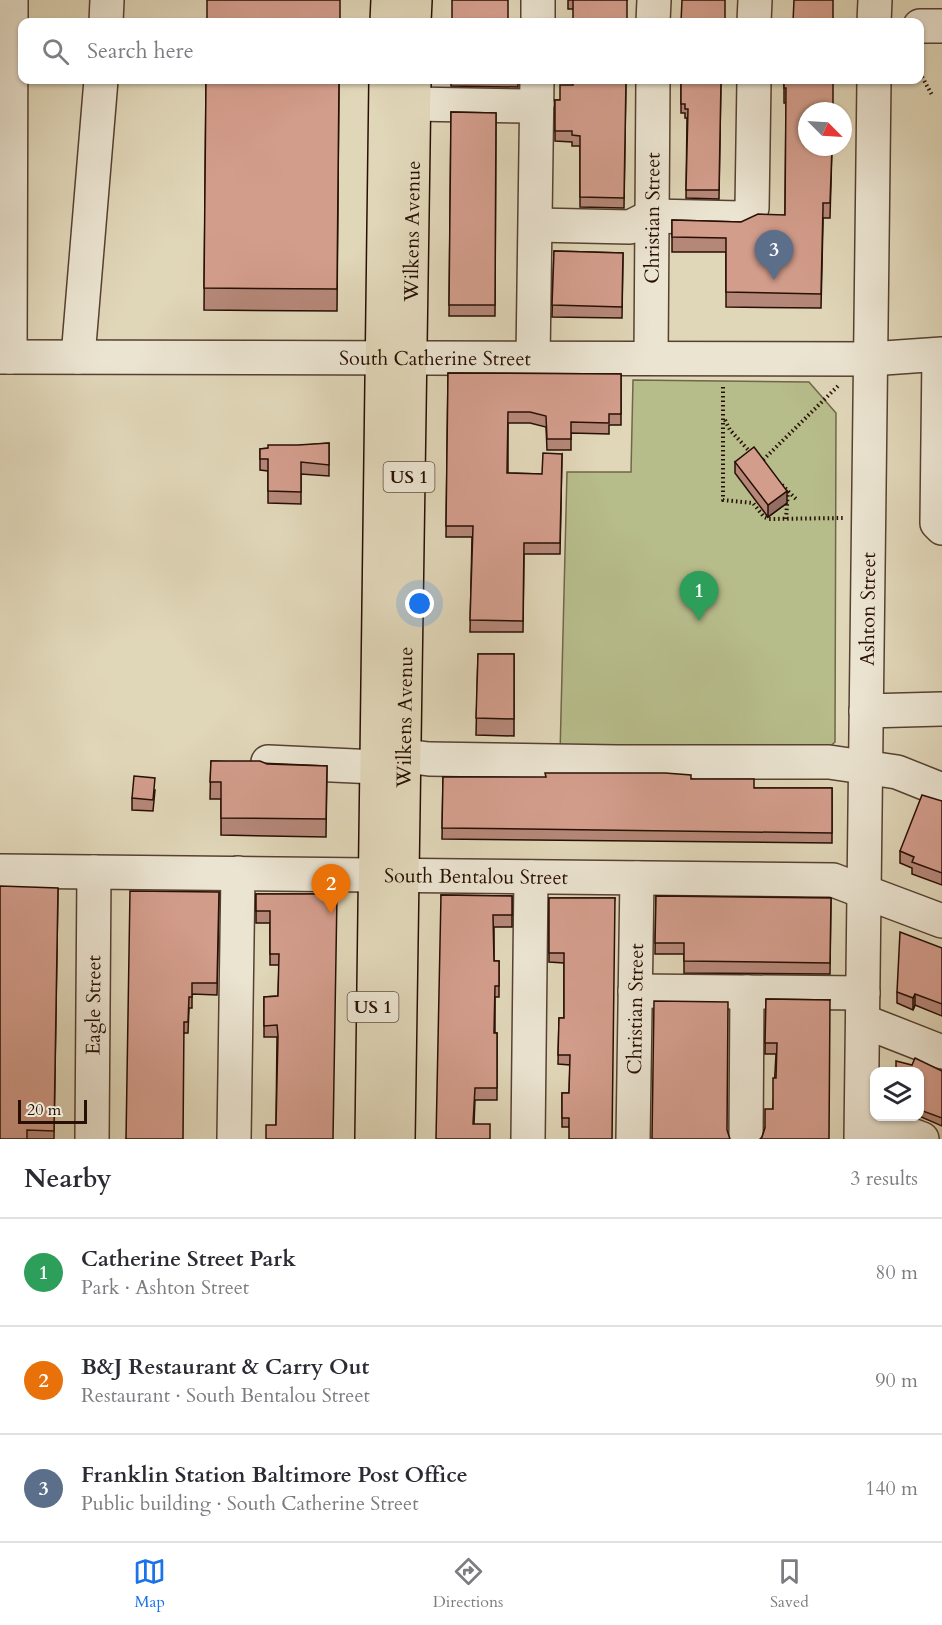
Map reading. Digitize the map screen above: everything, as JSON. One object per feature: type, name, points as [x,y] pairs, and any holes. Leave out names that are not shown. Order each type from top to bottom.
[{"type":"main road","points":[[387,18],[388,0]]},
{"type":"main road","points":[[414,18],[415,0]]},
{"type":"main road","name":"Wilkens Avenue","points":[[372,1139],[389,875],[391,761],[396,358],[387,84]]},
{"type":"main road","name":"Wilkens Avenue","points":[[396,358],[413,92]]},
{"type":"main road","name":"Wilkens Avenue","points":[[389,875],[398,1139]]},
{"type":"street","points":[[5,357],[11,0]]},
{"type":"street","points":[[106,18],[107,0]]},
{"type":"street","points":[[538,0],[538,18]]},
{"type":"street","points":[[654,0],[654,18]]},
{"type":"street","points":[[754,18],[755,0]]},
{"type":"street","points":[[874,18],[875,0]]},
{"type":"street","points":[[924,26],[942,26]]},
{"type":"street","points":[[78,357],[101,84]]},
{"type":"street","name":"Christian Street","points":[[651,358],[653,84]]},
{"type":"street","points":[[536,225],[630,227],[652,216],[741,218],[752,208],[754,84]]},
{"type":"street","name":"Ashton Street","points":[[862,1127],[874,84]]},
{"type":"street","points":[[413,92],[528,106],[537,92]]},
{"type":"street","points":[[533,358],[537,92]]},
{"type":"street","points":[[941,355],[937,523],[942,528]]},
{"type":"street","name":"South Catherine Street","points":[[5,357],[870,359],[941,355]]},
{"type":"street","points":[[866,711],[942,709]]},
{"type":"street","points":[[268,762],[429,759],[829,762],[897,772],[942,790]]},
{"type":"street","name":"South Bentalou Street","points":[[0,871],[833,880],[942,921]]},
{"type":"street","name":"Eagle Street","points":[[92,1139],[94,872]]},
{"type":"street","points":[[234,1139],[238,873]]},
{"type":"street","points":[[528,1139],[531,877]]},
{"type":"street","name":"Christian Street","points":[[633,1139],[637,878]]},
{"type":"street","points":[[635,991],[747,992],[863,1007],[942,1052]]},
{"type":"street","points":[[746,1139],[747,992]]},
{"type":"street","points":[[862,1127],[922,1139]]},
{"type":"path","points":[[924,79],[932,95]]},
{"type":"path","points":[[723,377],[723,500],[753,503],[766,519],[845,518]]},
{"type":"path","points":[[759,463],[845,380]]},
{"type":"path","points":[[723,416],[730,430],[766,470]]},
{"type":"path","points":[[781,484],[796,499]]},
{"type":"path","points":[[786,519],[788,491]]},
{"type":"green space","points":[[633,380],[809,382],[836,413],[835,742],[824,752],[560,754],[567,472],[631,472]]},
{"type":"building","points":[[207,0],[340,0],[340,18],[207,18]]},
{"type":"building","points":[[452,0],[508,0],[508,18],[452,18]]},
{"type":"building","points":[[573,0],[627,0],[627,18],[573,18]]},
{"type":"building","points":[[682,0],[725,0],[725,18],[681,18]]},
{"type":"building","points":[[794,0],[833,0],[833,18],[793,18]]},
{"type":"building","points":[[206,84],[339,84],[337,289],[204,288]]},
{"type":"building","points":[[626,84],[624,198],[580,197],[580,136],[572,135],[572,131],[555,131],[555,100],[560,100],[560,85]]},
{"type":"building","points":[[681,84],[721,84],[719,190],[686,190],[688,109],[685,109],[685,104],[681,104]]},
{"type":"building","points":[[784,84],[833,84],[833,102],[798,102],[798,156],[832,156],[830,203],[823,203],[821,294],[726,292],[726,238],[672,237],[672,220],[741,222],[758,214],[785,215],[786,88]]},
{"type":"building","points":[[451,112],[496,113],[495,305],[449,305]]},
{"type":"building","points":[[554,251],[623,253],[622,307],[552,305]]},
{"type":"building","points":[[448,373],[621,374],[621,414],[609,414],[609,423],[571,422],[571,439],[547,439],[546,416],[530,412],[508,412],[507,473],[542,474],[543,453],[562,454],[560,543],[524,543],[523,621],[470,620],[473,526],[446,526]]},
{"type":"building","points":[[329,443],[329,465],[301,462],[301,492],[268,491],[268,459],[260,459],[260,449],[268,448],[268,445]]},
{"type":"building","points":[[754,447],[787,491],[768,505],[735,462]]},
{"type":"building","points":[[478,654],[514,654],[514,719],[476,718]]},
{"type":"building","points":[[211,761],[260,761],[267,764],[327,766],[326,819],[221,818],[221,782],[210,782]]},
{"type":"building","points":[[545,773],[665,773],[691,775],[691,779],[754,779],[754,788],[832,788],[832,833],[442,828],[443,777],[546,777]]},
{"type":"building","points":[[134,776],[155,778],[153,800],[132,798]]},
{"type":"building","points":[[922,795],[942,801],[942,873],[912,862],[914,857],[900,851]]},
{"type":"building","points":[[0,886],[58,888],[54,1131],[27,1130],[27,1139],[0,1139]]},
{"type":"building","points":[[130,891],[219,892],[217,983],[192,983],[188,1022],[184,1022],[183,1139],[126,1139]]},
{"type":"building","points":[[256,894],[337,894],[333,1139],[266,1139],[266,1125],[276,1125],[278,1036],[277,1025],[264,1026],[264,997],[278,996],[279,954],[270,954],[270,911],[256,911]]},
{"type":"building","points":[[441,895],[512,896],[512,915],[493,915],[494,961],[499,961],[499,986],[495,986],[494,1033],[497,1033],[497,1088],[475,1088],[473,1124],[490,1124],[490,1139],[436,1139]]},
{"type":"building","points":[[656,896],[831,898],[830,963],[684,961],[684,943],[655,943]]},
{"type":"building","points":[[549,898],[615,898],[612,1139],[569,1139],[569,1118],[562,1118],[562,1093],[569,1093],[570,1055],[558,1055],[559,1018],[564,1018],[564,953],[549,953]]},
{"type":"building","points":[[900,932],[942,948],[942,1004],[915,994],[913,998],[897,992]]},
{"type":"building","points":[[766,999],[830,1000],[829,1139],[760,1139],[765,1128],[765,1109],[773,1109],[773,1078],[776,1078],[777,1043],[765,1043]]},
{"type":"building","points":[[654,1001],[728,1002],[727,1130],[730,1139],[652,1139]]},
{"type":"building","points":[[915,1058],[942,1071],[942,1118],[924,1111],[924,1067],[896,1067],[896,1061],[912,1065]]},
{"type":"place","name":"Franklin Station Baltimore Post Office","points":[[774,280]]},
{"type":"place","name":"Catherine Street Park","points":[[699,621]]},
{"type":"place","name":"B&J Restaurant & Carry Out","points":[[331,914]]}]
